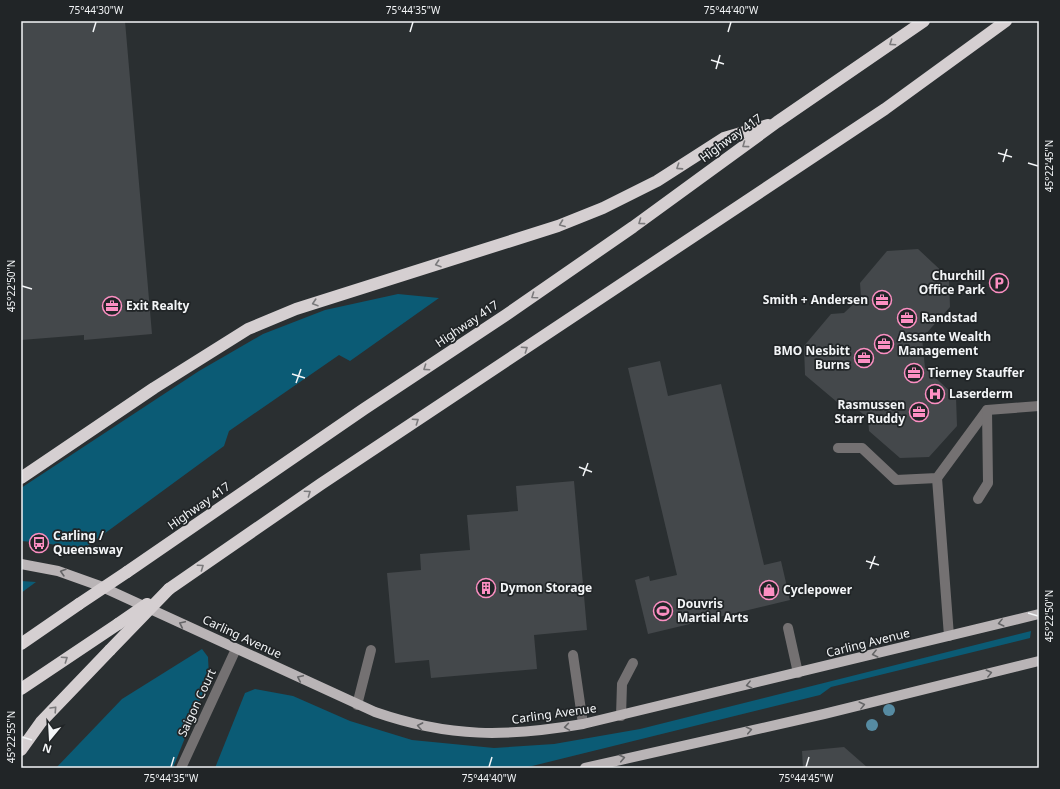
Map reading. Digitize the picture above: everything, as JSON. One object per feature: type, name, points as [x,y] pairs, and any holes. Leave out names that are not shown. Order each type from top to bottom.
[{"type":"highway","name":"Highway 417","points":[[21,644],[633,228],[777,122],[924,21]]},
{"type":"highway","points":[[21,689],[334,475],[885,109],[1006,21]]},
{"type":"highway","points":[[21,478],[154,388],[248,329],[296,309],[558,226],[603,208],[657,181],[724,138],[777,122]]},
{"type":"highway","points":[[21,750],[41,722],[169,589]]},
{"type":"main road","name":"Carling Avenue","points":[[21,564],[42,567],[74,576],[357,705],[414,724],[465,732],[521,733],[583,724],[1039,614]]},
{"type":"main road","points":[[584,768],[824,714],[1039,661]]},
{"type":"street","points":[[949,636],[937,478],[987,410],[1039,406]]},
{"type":"street","points":[[978,499],[988,483],[987,410]]},
{"type":"street","points":[[838,448],[862,448],[896,480],[937,478]]},
{"type":"street","points":[[788,628],[798,673]]},
{"type":"street","name":"Saigon Court","points":[[182,768],[236,649]]},
{"type":"street","points":[[357,705],[371,650]]},
{"type":"street","points":[[573,655],[583,724]]},
{"type":"street","points":[[621,716],[622,684],[633,663]]},
{"type":"shaded area","points":[[398,294],[439,298],[350,361],[339,355],[229,431],[224,446],[82,550],[45,543],[21,541],[21,488],[199,371],[263,334],[325,310]]},
{"type":"shaded area","points":[[21,581],[36,582],[21,593]]},
{"type":"shaded area","points":[[1031,631],[1030,638],[831,687],[820,695],[524,768],[215,768],[245,693],[255,689],[293,696],[350,721],[412,740],[494,748],[554,744],[640,729]]},
{"type":"shaded area","points":[[202,649],[208,657],[209,677],[173,768],[56,768],[122,699]]},
{"type":"building","points":[[21,21],[125,21],[152,334],[84,340],[84,335],[21,340]]},
{"type":"building","name":"Churchill Office Park","points":[[918,249],[949,278],[950,307],[922,338],[925,368],[956,397],[957,426],[929,457],[900,458],[869,431],[868,418],[848,402],[837,402],[805,375],[804,346],[831,314],[844,313],[861,297],[860,283],[887,251]]},
{"type":"building","points":[[660,361],[668,396],[721,384],[764,565],[781,561],[790,600],[648,634],[635,580],[649,576],[650,581],[677,575],[628,368]]},
{"type":"building","name":"Dymon Storage","points":[[574,481],[587,630],[534,635],[537,669],[431,678],[429,660],[395,663],[387,573],[421,570],[420,554],[470,550],[467,515],[518,511],[516,486]]},
{"type":"building","points":[[844,747],[868,768],[803,768],[802,751]]},
{"type":"place","name":"Churchill Office Park","points":[[999,283]]},
{"type":"place","name":"Smith + Andersen","points":[[882,300]]},
{"type":"place","name":"Exit Realty","points":[[112,306]]},
{"type":"place","name":"Randstad","points":[[907,318]]},
{"type":"place","name":"Assante Wealth Management","points":[[884,344]]},
{"type":"place","name":"BMO Nesbitt Burns","points":[[864,358]]},
{"type":"place","name":"Tierney Stauffer","points":[[914,373]]},
{"type":"place","name":"Laserderm","points":[[935,394]]},
{"type":"place","name":"Rasmussen Starr Ruddy","points":[[919,412]]},
{"type":"place","name":"Carling / Queensway","points":[[39,543]]},
{"type":"place","name":"Dymon Storage","points":[[486,588]]},
{"type":"place","name":"Cyclepower","points":[[769,590]]},
{"type":"place","name":"Douvris Martial Arts","points":[[663,611]]}]
